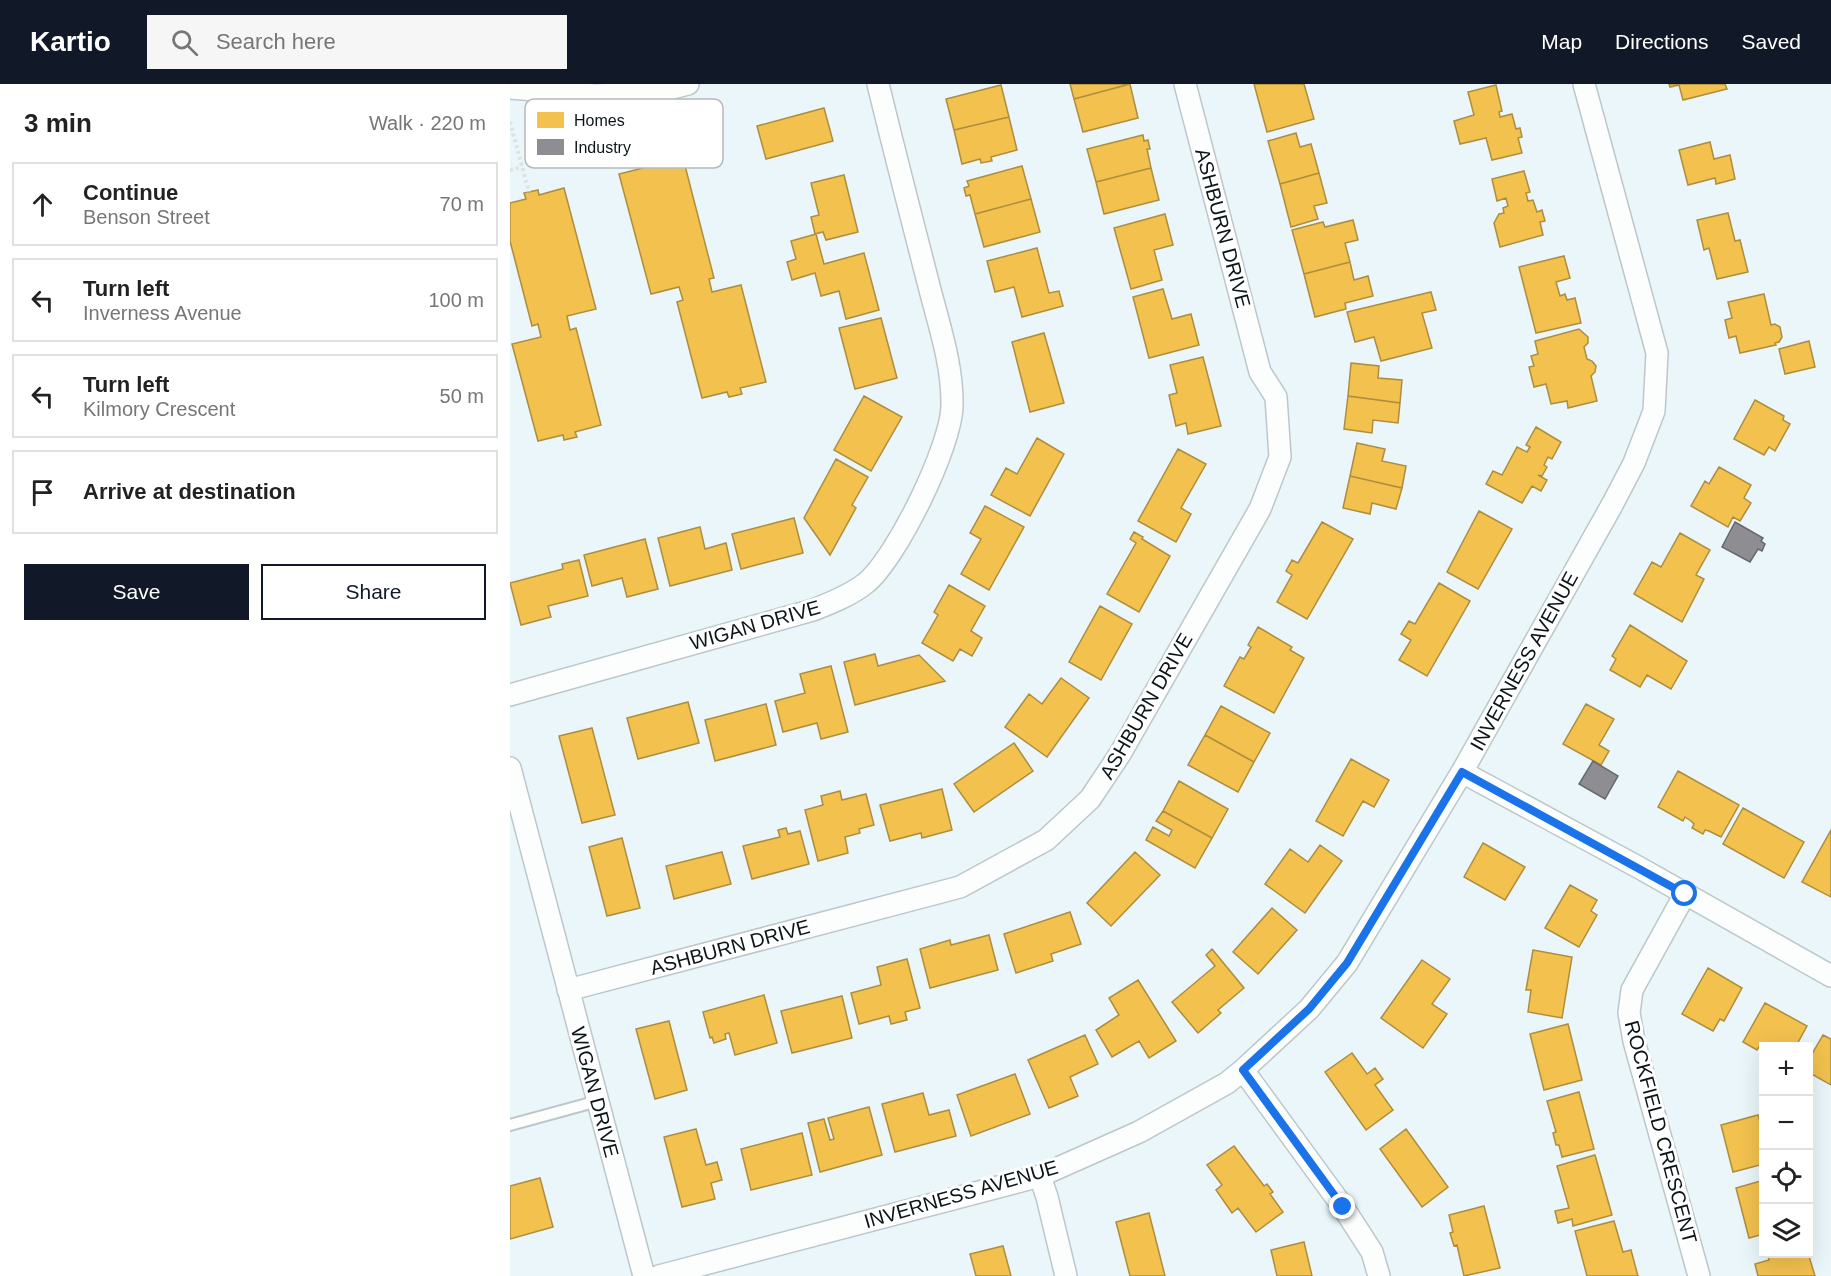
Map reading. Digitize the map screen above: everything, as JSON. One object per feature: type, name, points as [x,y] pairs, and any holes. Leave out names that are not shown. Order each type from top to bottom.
[{"type":"street","points":[[510,88],[595,95],[657,92],[688,84]]},
{"type":"street","name":"WIGAN DRIVE","points":[[510,695],[813,610],[865,584],[881,567],[897,543],[940,459],[952,407],[948,360],[878,84]]},
{"type":"street","name":"ASHBURN DRIVE","points":[[568,990],[960,887],[1046,840],[1090,799],[1120,754],[1260,509],[1280,457],[1276,397],[1260,372],[1185,84]]},
{"type":"street","name":"INVERNESS AVENUE","points":[[659,1276],[1040,1176],[1139,1132],[1227,1083],[1243,1070],[1309,1009],[1347,963],[1462,772],[1634,463],[1654,411],[1656,353],[1584,84]]},
{"type":"street","name":"WIGAN DRIVE","points":[[510,768],[644,1276]]},
{"type":"street","points":[[1462,772],[1831,975]]},
{"type":"street","name":"ROCKFIELD CRESCENT","points":[[1685,894],[1632,990],[1629,1013],[1634,1041],[1699,1276]]},
{"type":"street","points":[[1243,1070],[1343,1207],[1372,1252],[1379,1276]]},
{"type":"street","points":[[1040,1176],[1066,1276]]},
{"type":"lane","points":[[510,1125],[598,1101]]},
{"type":"path","points":[[510,122],[529,192]]},
{"type":"path","points":[[510,170],[522,167]]},
{"type":"building: Homes","points":[[1070,84],[1130,84],[1074,99]]},
{"type":"building: Homes","points":[[1130,84],[1138,118],[1083,132],[1074,99]]},
{"type":"building: Homes","points":[[1254,84],[1304,84],[1314,119],[1267,132]]},
{"type":"building: Homes","points":[[1669,84],[1725,84],[1727,89],[1683,100],[1679,85],[1670,87]]},
{"type":"building: Homes","points":[[1001,85],[1009,117],[954,130],[946,99]]},
{"type":"building: Homes","points":[[1496,85],[1502,111],[1499,112],[1500,117],[1512,114],[1516,129],[1520,128],[1522,137],[1518,138],[1522,153],[1492,160],[1486,138],[1460,144],[1454,121],[1474,115],[1468,92]]},
{"type":"building: Homes","points":[[824,108],[833,141],[766,159],[757,126]]},
{"type":"building: Homes","points":[[1009,117],[1017,150],[991,157],[992,161],[981,163],[980,159],[962,164],[954,130]]},
{"type":"building: Homes","points":[[1296,133],[1300,147],[1311,144],[1319,173],[1280,184],[1268,141]]},
{"type":"building: Homes","points":[[1143,135],[1144,141],[1148,140],[1150,149],[1147,149],[1151,168],[1096,182],[1087,149]]},
{"type":"building: Homes","points":[[1710,142],[1714,159],[1730,155],[1735,179],[1716,184],[1715,178],[1688,185],[1679,150]]},
{"type":"building: Homes","points":[[1022,166],[1031,199],[975,214],[970,195],[966,196],[964,188],[969,186],[967,181]]},
{"type":"building: Homes","points":[[643,168],[686,168],[714,278],[709,279],[712,292],[741,285],[766,382],[740,388],[742,394],[729,397],[727,392],[702,398],[677,302],[683,300],[679,287],[651,294],[619,174]]},
{"type":"building: Homes","points":[[1151,168],[1159,200],[1104,214],[1096,182]]},
{"type":"building: Homes","points":[[1524,171],[1530,192],[1526,193],[1528,201],[1533,200],[1537,212],[1542,210],[1545,221],[1540,222],[1543,235],[1500,247],[1494,223],[1499,214],[1504,213],[1503,208],[1508,206],[1506,198],[1497,201],[1492,179]]},
{"type":"building: Homes","points":[[1319,173],[1327,203],[1314,206],[1318,219],[1291,227],[1280,184]]},
{"type":"building: Homes","points":[[844,175],[858,232],[826,240],[823,232],[815,234],[811,217],[819,215],[811,183]]},
{"type":"building: Homes","points":[[564,188],[596,309],[567,316],[570,330],[576,328],[601,425],[575,432],[577,437],[564,440],[563,435],[538,441],[512,344],[541,337],[538,324],[532,326],[510,241],[510,203],[526,199],[524,193],[538,190],[539,195]]},
{"type":"building: Homes","points":[[1031,199],[1040,232],[984,247],[975,214]]},
{"type":"building: Homes","points":[[1728,213],[1735,241],[1740,240],[1748,272],[1717,279],[1709,248],[1704,250],[1697,220]]},
{"type":"building: Homes","points":[[1165,214],[1173,245],[1154,250],[1162,280],[1131,289],[1114,228]]},
{"type":"building: Homes","points":[[1353,220],[1358,240],[1345,243],[1350,262],[1304,274],[1292,230],[1323,222],[1325,227]]},
{"type":"building: Homes","points":[[816,234],[824,264],[864,253],[879,310],[846,319],[839,291],[821,296],[815,273],[792,280],[787,262],[796,259],[791,241]]},
{"type":"building: Homes","points":[[1037,248],[1049,293],[1059,291],[1063,306],[1022,317],[1014,287],[995,292],[987,261]]},
{"type":"building: Homes","points":[[1564,256],[1570,278],[1556,282],[1560,296],[1565,294],[1567,300],[1575,298],[1581,323],[1536,333],[1519,267]]},
{"type":"building: Homes","points":[[1350,262],[1354,280],[1368,276],[1373,296],[1345,303],[1346,309],[1315,317],[1304,274]]},
{"type":"building: Homes","points":[[1163,289],[1172,319],[1191,314],[1199,345],[1149,358],[1133,297]]},
{"type":"building: Homes","points":[[1431,292],[1436,310],[1422,313],[1432,348],[1381,361],[1374,337],[1355,342],[1347,312]]},
{"type":"building: Homes","points":[[1764,294],[1771,325],[1775,324],[1780,327],[1782,337],[1779,342],[1775,343],[1776,345],[1740,353],[1736,336],[1729,338],[1725,320],[1732,318],[1728,302]]},
{"type":"building: Homes","points":[[881,318],[897,378],[855,389],[839,328]]},
{"type":"building: Homes","points":[[1579,329],[1588,337],[1588,343],[1584,347],[1587,359],[1596,366],[1591,376],[1597,401],[1568,408],[1567,401],[1551,404],[1546,384],[1534,387],[1529,367],[1534,366],[1531,356],[1538,354],[1535,341]]},
{"type":"building: Homes","points":[[1044,333],[1064,403],[1030,412],[1012,342]]},
{"type":"building: Homes","points":[[1809,341],[1815,367],[1785,374],[1779,349]]},
{"type":"building: Homes","points":[[1203,357],[1221,426],[1188,434],[1186,423],[1176,426],[1169,395],[1177,393],[1170,365]]},
{"type":"building: Homes","points":[[1351,363],[1379,366],[1378,378],[1402,380],[1400,403],[1348,396]]},
{"type":"building: Homes","points":[[864,396],[902,417],[871,471],[834,450]]},
{"type":"building: Homes","points":[[1348,396],[1400,403],[1398,423],[1373,420],[1372,433],[1344,429]]},
{"type":"building: Homes","points":[[1755,400],[1784,416],[1783,420],[1790,424],[1775,451],[1769,447],[1764,455],[1734,439]]},
{"type":"building: Homes","points":[[1536,427],[1561,442],[1552,459],[1548,457],[1544,465],[1547,467],[1542,476],[1538,475],[1547,480],[1541,491],[1532,486],[1522,503],[1486,484],[1493,471],[1502,475],[1517,447],[1527,452],[1530,447],[1526,445]]},
{"type":"building: Homes","points":[[1037,438],[1064,454],[1030,516],[991,495],[1006,468],[1017,474]]},
{"type":"building: Homes","points":[[1357,443],[1385,449],[1382,461],[1406,466],[1402,488],[1350,476]]},
{"type":"building: Homes","points":[[1178,449],[1206,464],[1181,508],[1191,514],[1176,542],[1138,521]]},
{"type":"building: Homes","points":[[836,459],[868,477],[852,505],[856,508],[830,555],[804,518]]},
{"type":"building: Homes","points":[[1719,467],[1751,485],[1744,498],[1751,503],[1740,521],[1733,517],[1728,527],[1691,506],[1705,481],[1709,484]]},
{"type":"building: Homes","points":[[1350,476],[1402,488],[1396,509],[1372,503],[1370,514],[1343,508]]},
{"type":"building: Homes","points":[[985,506],[1024,527],[989,590],[961,574],[981,539],[970,533]]},
{"type":"building: Homes","points":[[1479,511],[1512,529],[1478,589],[1447,572]]},
{"type":"building: Homes","points":[[794,518],[803,553],[741,569],[732,534]]},
{"type":"building: Homes","points":[[1322,522],[1353,539],[1307,619],[1277,602],[1292,575],[1286,571],[1292,560],[1298,563]]},
{"type":"building: Homes","points":[[700,527],[705,549],[726,543],[732,570],[670,586],[658,538]]},
{"type":"building: Homes","points":[[1134,532],[1170,556],[1139,612],[1107,594],[1136,543],[1130,539]]},
{"type":"building: Homes","points":[[1680,533],[1710,550],[1696,575],[1704,579],[1682,622],[1634,594],[1652,562],[1661,567]]},
{"type":"building: Homes","points":[[645,539],[658,589],[627,597],[622,578],[592,586],[584,555]]},
{"type":"building: Homes","points":[[579,560],[588,596],[548,606],[551,617],[521,625],[510,583],[563,569],[562,564]]},
{"type":"building: Homes","points":[[1439,583],[1470,601],[1427,676],[1399,660],[1411,640],[1401,634],[1409,621],[1415,624]]},
{"type":"building: Homes","points":[[949,585],[985,606],[971,631],[982,638],[972,656],[960,649],[953,661],[922,643],[938,615],[934,612]]},
{"type":"building: Homes","points":[[1100,606],[1132,624],[1101,680],[1069,662]]},
{"type":"building: Homes","points":[[1630,625],[1687,661],[1671,689],[1647,675],[1640,687],[1610,670],[1616,659],[1612,656]]},
{"type":"building: Homes","points":[[1258,627],[1292,647],[1290,650],[1304,658],[1274,713],[1224,686],[1240,657],[1244,659],[1251,647],[1248,645]]},
{"type":"building: Homes","points":[[875,654],[878,666],[919,655],[945,681],[855,705],[844,662]]},
{"type":"building: Homes","points":[[831,666],[848,732],[821,739],[817,723],[783,732],[775,701],[805,693],[800,674]]},
{"type":"building: Homes","points":[[1061,678],[1089,698],[1047,757],[1005,727],[1029,694],[1042,704]]},
{"type":"building: Homes","points":[[688,702],[699,743],[638,759],[627,718]]},
{"type":"building: Homes","points":[[766,704],[776,745],[715,761],[705,720]]},
{"type":"building: Homes","points":[[1586,704],[1614,719],[1599,745],[1609,751],[1601,765],[1563,744]]},
{"type":"building: Homes","points":[[1221,706],[1270,733],[1254,762],[1205,735]]},
{"type":"building: Homes","points":[[592,728],[615,815],[582,823],[559,736]]},
{"type":"building: Homes","points":[[1205,735],[1254,762],[1238,792],[1188,765]]},
{"type":"building: Homes","points":[[1014,743],[1033,771],[974,812],[954,784]]},
{"type":"building: Homes","points":[[1351,759],[1389,780],[1374,807],[1363,801],[1343,836],[1316,821]]},
{"type":"building: Homes","points":[[1678,771],[1739,805],[1721,837],[1705,830],[1703,834],[1692,828],[1694,824],[1685,817],[1683,821],[1658,807]]},
{"type":"building: Homes","points":[[1179,781],[1228,809],[1212,838],[1163,811]]},
{"type":"building: Homes","points":[[942,789],[952,830],[922,838],[921,833],[890,841],[880,805]]},
{"type":"building: Homes","points":[[840,791],[842,800],[866,794],[874,825],[859,829],[860,833],[845,837],[848,853],[818,861],[805,810],[823,805],[821,796]]},
{"type":"building: Homes","points":[[1743,808],[1804,842],[1784,878],[1723,844]]},
{"type":"building: Homes","points":[[1163,811],[1212,838],[1195,868],[1146,840],[1153,827],[1169,836],[1172,830],[1156,821]]},
{"type":"building: Homes","points":[[786,828],[788,834],[800,831],[809,864],[752,879],[743,846],[780,837],[778,830]]},
{"type":"building: Homes","points":[[1831,830],[1831,897],[1802,882]]},
{"type":"building: Homes","points":[[622,838],[640,908],[607,916],[589,847]]},
{"type":"building: Homes","points":[[1483,843],[1525,867],[1505,900],[1464,877]]},
{"type":"building: Homes","points":[[1320,845],[1342,861],[1305,913],[1265,884],[1290,849],[1308,862]]},
{"type":"building: Homes","points":[[722,852],[731,884],[674,899],[666,866]]},
{"type":"building: Homes","points":[[1135,852],[1160,875],[1111,926],[1087,903]]},
{"type":"building: Homes","points":[[1570,885],[1597,900],[1591,911],[1597,915],[1579,947],[1545,928]]},
{"type":"building: Homes","points":[[1272,908],[1297,930],[1258,974],[1233,952]]},
{"type":"building: Homes","points":[[1070,912],[1081,944],[1051,954],[1053,961],[1016,973],[1004,934]]},
{"type":"building: Homes","points":[[989,935],[998,970],[930,988],[920,949],[950,940],[951,945]]},
{"type":"building: Homes","points":[[1212,949],[1244,988],[1218,1010],[1221,1013],[1198,1033],[1172,1002],[1215,966],[1206,955]]},
{"type":"building: Homes","points":[[1533,950],[1572,957],[1562,1018],[1528,1012],[1531,990],[1526,990]]},
{"type":"building: Homes","points":[[907,959],[920,1008],[905,1012],[907,1020],[891,1024],[889,1016],[859,1024],[851,993],[881,985],[877,967]]},
{"type":"building: Homes","points":[[1422,960],[1450,979],[1432,1004],[1447,1014],[1423,1048],[1381,1018]]},
{"type":"building: Homes","points":[[1708,968],[1742,988],[1724,1021],[1720,1019],[1713,1031],[1682,1014]]},
{"type":"building: Homes","points":[[1138,980],[1176,1041],[1149,1058],[1139,1041],[1112,1057],[1096,1030],[1119,1015],[1109,998]]},
{"type":"building: Homes","points":[[764,995],[777,1043],[735,1055],[729,1033],[725,1034],[726,1039],[714,1043],[712,1037],[710,1038],[703,1012]]},
{"type":"building: Homes","points":[[842,996],[852,1038],[792,1053],[781,1011]]},
{"type":"building: Homes","points":[[1765,1003],[1807,1026],[1798,1042],[1759,1042],[1757,1050],[1743,1042]]},
{"type":"building: Homes","points":[[669,1021],[687,1090],[655,1099],[636,1029]]},
{"type":"building: Homes","points":[[1568,1024],[1582,1080],[1544,1090],[1530,1034]]},
{"type":"building: Homes","points":[[1085,1035],[1098,1064],[1070,1077],[1078,1096],[1049,1108],[1028,1060]]},
{"type":"building: Homes","points":[[1823,1035],[1831,1039],[1831,1085],[1813,1075],[1813,1052]]},
{"type":"building: Homes","points":[[1352,1053],[1367,1074],[1375,1068],[1383,1079],[1375,1085],[1393,1110],[1366,1130],[1325,1072]]},
{"type":"building: Homes","points":[[1015,1074],[1030,1114],[971,1136],[957,1095]]},
{"type":"building: Homes","points":[[1579,1092],[1594,1149],[1562,1157],[1559,1145],[1556,1145],[1553,1133],[1556,1132],[1547,1101]]},
{"type":"building: Homes","points":[[923,1093],[929,1115],[949,1110],[956,1136],[895,1152],[882,1104]]},
{"type":"building: Homes","points":[[869,1107],[882,1155],[820,1172],[808,1123],[824,1119],[830,1140],[834,1139],[828,1118]]},
{"type":"building: Homes","points":[[1758,1115],[1759,1165],[1733,1172],[1721,1125]]},
{"type":"building: Homes","points":[[696,1129],[706,1165],[717,1162],[722,1180],[711,1183],[715,1199],[682,1207],[664,1137]]},
{"type":"building: Homes","points":[[1406,1129],[1448,1187],[1422,1207],[1380,1149]]},
{"type":"building: Homes","points":[[802,1133],[812,1175],[751,1190],[741,1149]]},
{"type":"building: Homes","points":[[1234,1146],[1264,1186],[1267,1184],[1273,1192],[1270,1194],[1283,1212],[1256,1232],[1238,1208],[1232,1213],[1216,1190],[1222,1185],[1207,1165]]},
{"type":"building: Homes","points":[[1595,1155],[1612,1215],[1573,1226],[1572,1219],[1558,1223],[1555,1211],[1569,1208],[1557,1166]]},
{"type":"building: Homes","points":[[540,1178],[553,1227],[510,1239],[510,1186]]},
{"type":"building: Homes","points":[[1759,1181],[1759,1235],[1749,1238],[1736,1188]]},
{"type":"building: Homes","points":[[1484,1206],[1500,1268],[1464,1276],[1457,1245],[1454,1246],[1450,1233],[1453,1232],[1449,1215]]},
{"type":"building: Homes","points":[[1149,1213],[1165,1276],[1130,1276],[1116,1222]]},
{"type":"building: Homes","points":[[1614,1221],[1623,1252],[1631,1250],[1638,1276],[1587,1276],[1575,1231]]},
{"type":"building: Homes","points":[[1304,1242],[1312,1276],[1277,1276],[1271,1250]]},
{"type":"building: Homes","points":[[1003,1246],[1011,1276],[976,1276],[970,1254]]},
{"type":"building: Homes","points":[[1768,1258],[1810,1258],[1815,1276],[1758,1276],[1755,1264],[1769,1260]]},
{"type":"building: Industry","points":[[1735,522],[1763,538],[1761,541],[1765,544],[1762,551],[1758,549],[1750,562],[1722,547]]},
{"type":"building: Industry","points":[[1593,761],[1618,776],[1605,799],[1579,784]]},
{"type":"route","points":[[1343,1207],[1243,1070],[1309,1009],[1347,963],[1462,772],[1685,894]]}]
